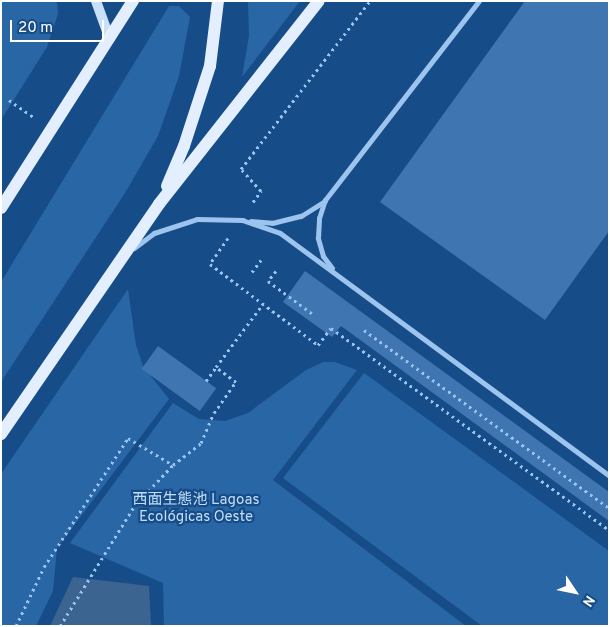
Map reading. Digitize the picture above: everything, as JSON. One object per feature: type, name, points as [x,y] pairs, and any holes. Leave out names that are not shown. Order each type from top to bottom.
[{"type":"main road","points":[[96,1],[109,37]]},
{"type":"main road","points":[[1,208],[133,1]]},
{"type":"main road","points":[[159,204],[201,97],[210,66],[218,1]]},
{"type":"main road","points":[[1,434],[118,260],[159,204],[319,1]]},
{"type":"street","points":[[334,272],[323,256],[318,238],[318,218],[325,200],[480,1]]},
{"type":"street","points":[[118,260],[154,233],[197,219],[272,223],[301,216],[325,200]]},
{"type":"street","points":[[242,220],[280,233],[609,476]]},
{"type":"path","points":[[370,1],[241,169],[260,191],[242,220],[210,264],[318,345],[330,328],[609,530]]},
{"type":"path","points":[[9,100],[51,129]]},
{"type":"path","points":[[252,272],[261,260]]},
{"type":"path","points":[[276,271],[268,281],[314,315]]},
{"type":"path","points":[[206,381],[263,304]]},
{"type":"path","points":[[364,330],[609,508]]},
{"type":"path","points":[[60,626],[135,505],[173,465],[201,443],[214,413],[236,382],[216,367]]},
{"type":"path","points":[[16,626],[44,567],[128,438],[173,465]]},
{"type":"green space","points":[[1,1],[57,1],[58,14],[47,47],[1,120]]},
{"type":"green space","points":[[248,1],[300,1],[242,77],[249,36]]},
{"type":"green space","points":[[169,6],[179,6],[190,17],[179,76],[158,136],[125,193],[1,382],[1,282]]},
{"type":"green space","points":[[128,289],[136,345],[143,366],[169,399],[57,548],[53,591],[36,626],[1,626],[1,474]]},
{"type":"green space","name":"西面生態池 Lagoas Ecológicas Oeste","points":[[323,362],[335,362],[357,370],[273,480],[466,626],[164,626],[163,583],[70,543],[173,403],[199,419],[225,421],[248,413],[306,370]]},
{"type":"green space","points":[[364,373],[609,551],[609,626],[482,626],[283,478]]},
{"type":"shaded area","points":[[73,577],[149,586],[151,626],[50,626]]},
{"type":"building","points":[[525,1],[609,1],[609,231],[545,320],[380,202]]},
{"type":"building","points":[[305,271],[609,492],[609,521],[341,326],[332,337],[283,302]]},
{"type":"building","points":[[158,346],[216,388],[200,411],[142,369]]}]
